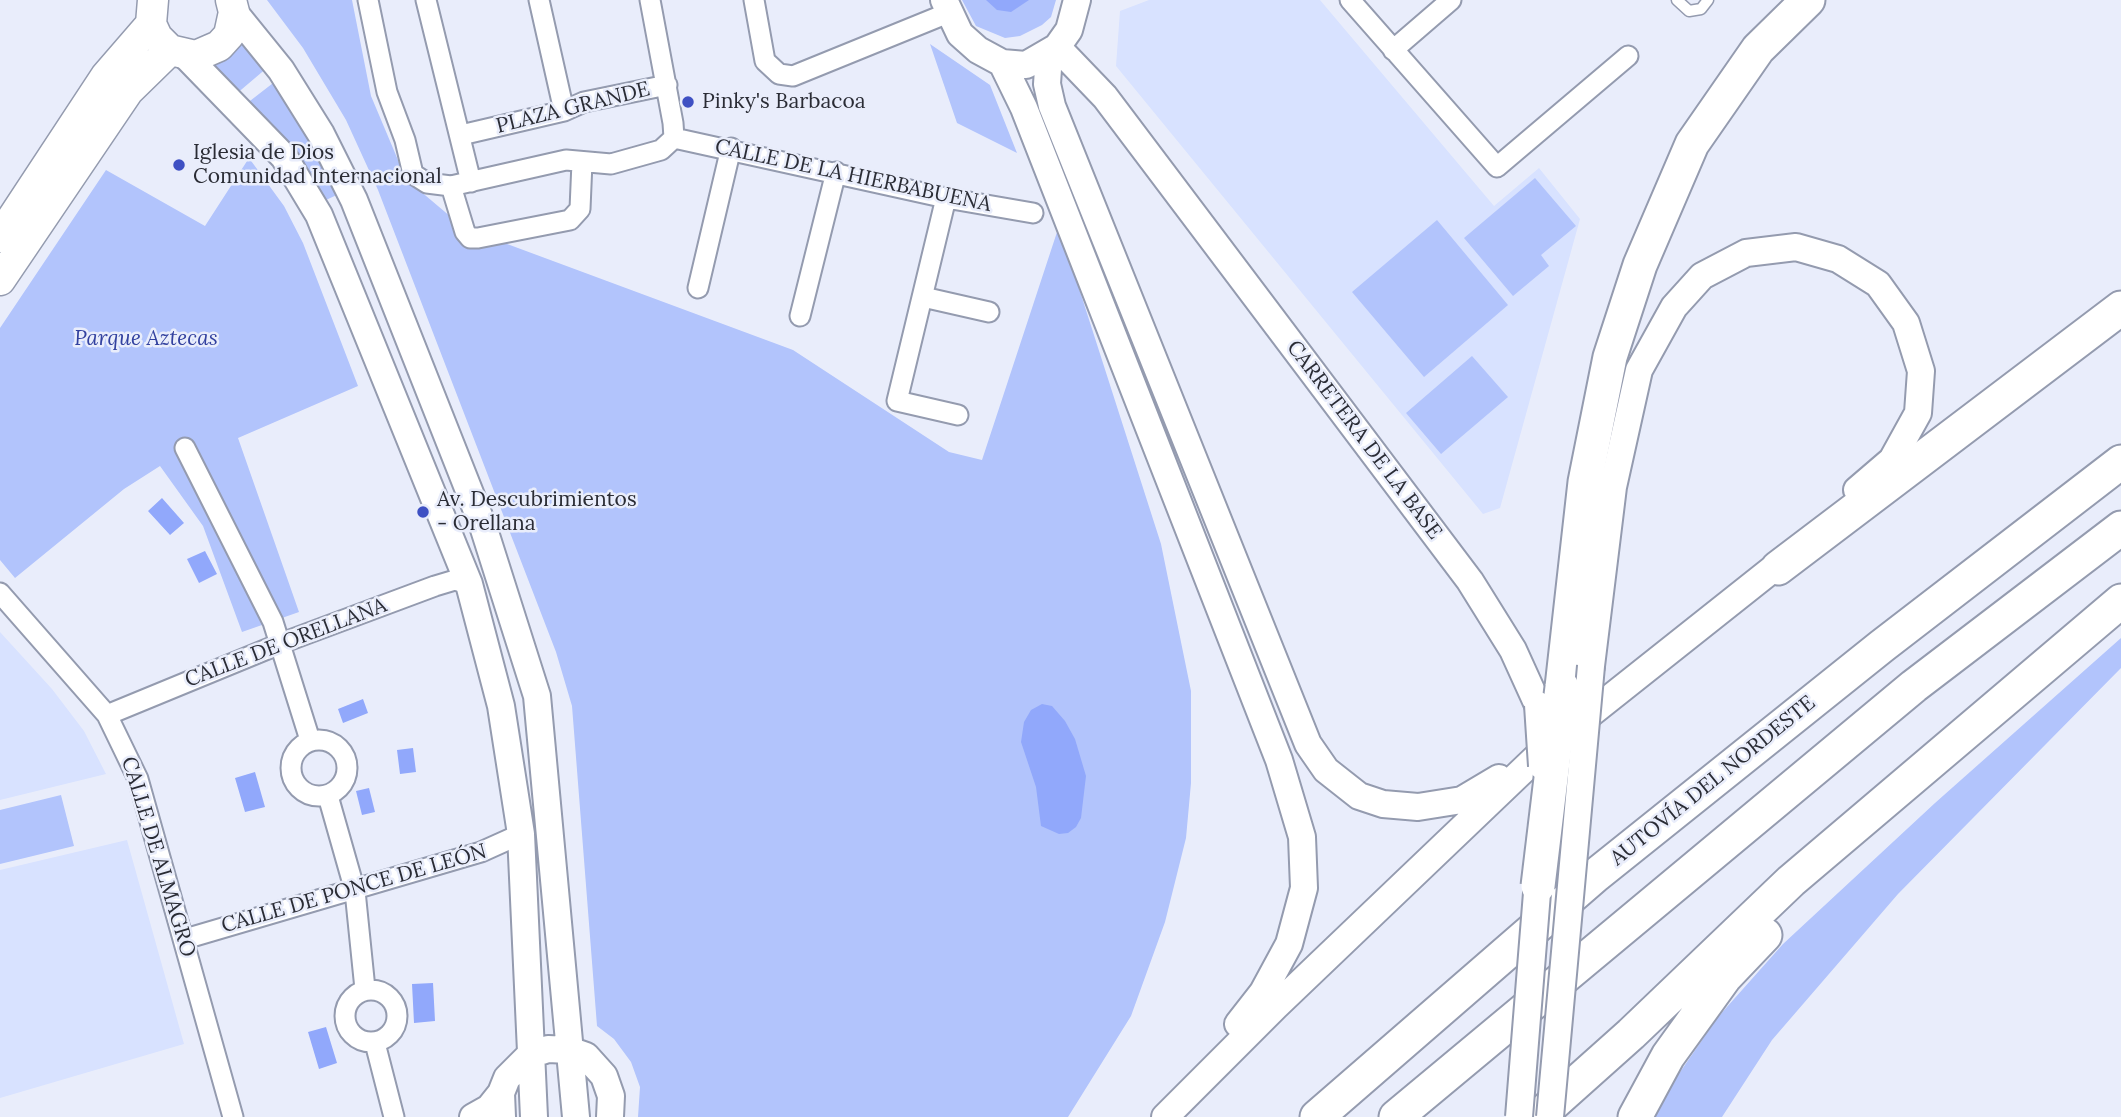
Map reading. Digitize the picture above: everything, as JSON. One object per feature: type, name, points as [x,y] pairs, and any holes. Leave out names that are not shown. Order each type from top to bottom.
[{"type":"highway","points":[[1538,886],[1550,696],[1585,482],[1610,357],[1640,265],[1692,144],[1758,49],[1808,0]]},
{"type":"highway","points":[[1778,568],[2121,309]]},
{"type":"highway","name":"AUTOVÍA DEL NORDESTE","points":[[1317,1117],[1596,875],[1882,646],[2121,462]]},
{"type":"highway","points":[[1396,1117],[1914,686],[2121,528]]},
{"type":"highway","points":[[1538,1117],[1631,1034],[1791,881],[2116,605]]},
{"type":"highway","points":[[1635,1117],[1668,1056],[1725,977],[1802,896],[1938,773],[2116,605]]},
{"type":"main road","points":[[0,280],[128,90],[178,53],[208,53],[219,46],[229,34],[233,6]]},
{"type":"main road","points":[[152,12],[157,37],[178,53]]},
{"type":"main road","points":[[0,237],[106,76],[152,12]]},
{"type":"street","points":[[368,0],[387,92],[405,140],[413,174],[427,183],[451,186],[566,160],[611,164],[661,150],[674,138]]},
{"type":"street","points":[[426,0],[471,181]]},
{"type":"street","points":[[539,0],[564,111]]},
{"type":"street","points":[[650,0],[667,85]]},
{"type":"street","points":[[754,0],[765,61],[779,74],[793,76],[946,6],[960,34],[978,50],[1002,63],[1026,65],[1053,51],[1069,30],[1077,0]]},
{"type":"street","points":[[1350,0],[1497,167],[1628,56]]},
{"type":"street","points":[[1393,51],[1451,0]]},
{"type":"street","points":[[233,6],[281,70],[321,134],[354,200],[491,552],[540,716],[576,1117]]},
{"type":"street","points":[[1053,51],[1047,84],[1052,106],[1308,744],[1320,761],[1359,796],[1383,804],[1418,807],[1462,800],[1542,752]]},
{"type":"street","name":"CARRETERA DE LA BASE","points":[[1053,51],[1105,97],[1471,581],[1513,650],[1550,696]]},
{"type":"street","points":[[178,53],[284,157],[319,215],[469,584],[501,706],[521,834],[534,1117]]},
{"type":"street","points":[[1002,63],[1024,108],[1279,760],[1302,836],[1304,887],[1289,944],[1263,992],[1228,1037],[1189,1077],[1164,1117]]},
{"type":"street","name":"PLAZA GRANDE","points":[[461,135],[564,111],[584,102],[667,85],[674,138]]},
{"type":"street","name":"CALLE DE LA HIERBABUENA","points":[[674,138],[731,148],[946,198],[1033,213]]},
{"type":"street","points":[[698,288],[731,148]]},
{"type":"street","points":[[451,186],[465,232],[470,238],[478,238],[570,220],[580,209],[582,162]]},
{"type":"street","points":[[800,316],[836,172]]},
{"type":"street","points":[[946,198],[897,401],[958,415]]},
{"type":"street","points":[[1164,1117],[1542,752],[1778,568],[1826,516],[1892,460],[1918,413],[1921,371],[1906,323],[1878,284],[1838,259],[1796,247],[1746,253],[1702,276],[1674,307],[1639,370],[1613,488],[1591,666],[1550,1117]]},
{"type":"street","points":[[923,297],[989,313]]},
{"type":"street","points":[[185,448],[282,643],[310,740]]},
{"type":"street","name":"CALLE DE ORELLANA","points":[[107,715],[282,643],[435,586],[455,580],[469,584]]},
{"type":"street","name":"CALLE DE ALMAGRO","points":[[0,593],[107,715],[138,779],[233,1117]]},
{"type":"street","points":[[310,740],[331,741],[348,759],[346,782],[328,796],[306,794],[292,778],[293,756],[310,740]]},
{"type":"street","points":[[328,796],[355,891],[365,989]]},
{"type":"street","name":"CALLE DE PONCE DE LEÓN","points":[[185,939],[481,852],[521,834]]},
{"type":"street","points":[[1519,1117],[1538,886]]},
{"type":"street","points":[[365,989],[385,992],[398,1011],[394,1031],[375,1043],[355,1039],[344,1021],[348,1000],[365,989]]},
{"type":"street","points":[[375,1043],[394,1117]]},
{"type":"street","points":[[473,1117],[489,1108],[502,1105],[507,1078],[530,1055],[548,1049],[569,1050],[586,1056],[604,1076],[611,1096],[610,1117]]},
{"type":"lane","points":[[1676,0],[1689,11],[1701,9],[1708,0]]},
{"type":"shaded area","points":[[986,0],[1029,0],[1011,12],[997,10]]},
{"type":"shaded area","points":[[1149,0],[1320,0],[1494,206],[1539,168],[1580,219],[1500,508],[1483,514],[1116,66],[1120,11]]},
{"type":"shaded area","points":[[162,498],[184,523],[170,535],[148,511]]},
{"type":"shaded area","points":[[205,551],[217,574],[199,583],[187,559]]},
{"type":"shaded area","points":[[0,632],[52,689],[84,731],[106,774],[0,800]]},
{"type":"shaded area","points":[[363,699],[368,713],[343,723],[338,709]]},
{"type":"shaded area","points":[[1042,704],[1052,706],[1065,721],[1075,739],[1086,776],[1081,818],[1076,827],[1068,833],[1059,834],[1041,826],[1036,787],[1021,742],[1024,722],[1031,710]]},
{"type":"shaded area","points":[[413,748],[416,772],[400,774],[397,750]]},
{"type":"shaded area","points":[[255,772],[265,807],[245,812],[235,778]]},
{"type":"shaded area","points":[[369,788],[375,812],[362,815],[356,791]]},
{"type":"shaded area","points":[[127,840],[184,1044],[0,1098],[0,870]]},
{"type":"shaded area","points":[[433,983],[435,1021],[414,1023],[412,984]]},
{"type":"shaded area","points":[[326,1027],[337,1063],[319,1069],[308,1032]]},
{"type":"green space","points":[[267,0],[352,0],[371,96],[406,179],[464,228],[793,350],[949,452],[982,460],[1059,226],[1161,544],[1191,691],[1191,783],[1186,838],[1165,922],[1131,1016],[1068,1117],[638,1117],[640,1087],[631,1062],[614,1039],[597,1026],[572,706],[556,652],[378,190],[346,120],[303,48]]},
{"type":"green space","points":[[962,0],[1056,0],[1051,17],[1042,25],[1020,36],[1005,38],[976,26]]},
{"type":"green space","points":[[243,35],[268,67],[235,95],[207,67]]},
{"type":"green space","points":[[930,44],[990,85],[1017,153],[957,123]]},
{"type":"green space","points":[[277,80],[341,193],[326,200],[301,162],[246,104]]},
{"type":"green space","name":"Parque Aztecas","points":[[249,158],[284,206],[303,243],[358,386],[238,438],[299,612],[242,632],[203,526],[160,466],[124,489],[15,578],[0,560],[0,328],[106,170],[205,226]]},
{"type":"green space","points":[[1535,178],[1576,226],[1541,255],[1549,266],[1513,296],[1464,238]]},
{"type":"green space","points":[[1437,220],[1508,305],[1424,377],[1352,292]]},
{"type":"green space","points":[[1472,356],[1508,397],[1441,454],[1406,413]]},
{"type":"green space","points":[[2121,638],[2121,668],[1898,894],[1772,1040],[1722,1117],[1649,1117],[1718,1017],[1783,944],[1935,803]]},
{"type":"green space","points":[[61,795],[74,846],[0,864],[0,810]]},
{"type":"place","name":"Pinky's Barbacoa","points":[[688,102]]},
{"type":"place","name":"Iglesia de Dios Comunidad Internacional","points":[[179,165]]},
{"type":"place","name":"Av. Descubrimientos - Orellana","points":[[423,512]]}]
